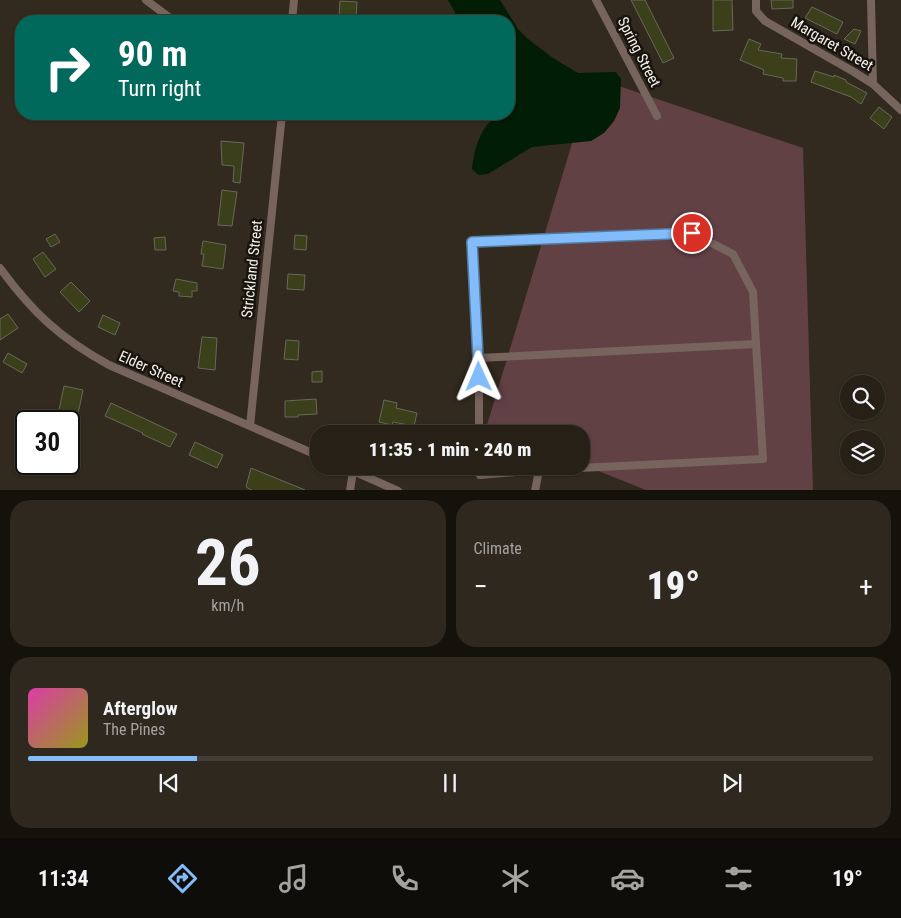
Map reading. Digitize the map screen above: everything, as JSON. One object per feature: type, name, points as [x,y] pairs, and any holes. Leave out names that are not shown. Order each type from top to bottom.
[{"type":"street","points":[[146,0],[166,15]]},
{"type":"street","points":[[293,15],[294,0]]},
{"type":"street","name":"Spring Street","points":[[596,0],[657,116]]},
{"type":"street","name":"Margaret Street","points":[[756,0],[756,11],[765,21],[873,84],[901,110]]},
{"type":"street","points":[[871,0],[873,84]]},
{"type":"street","name":"Strickland Street","points":[[250,426],[281,120]]},
{"type":"street","points":[[479,425],[479,358],[472,242],[692,233],[733,254],[753,292],[763,459],[590,467]]},
{"type":"street","name":"Elder Street","points":[[0,268],[20,295],[40,317],[85,352],[109,365],[310,452]]},
{"type":"street","points":[[479,358],[756,344]]},
{"type":"street","points":[[350,490],[353,475]]},
{"type":"street","points":[[363,475],[398,490]]},
{"type":"street","points":[[535,490],[538,475]]},
{"type":"shaded area","points":[[448,0],[500,0],[509,15],[457,15]]},
{"type":"shaded area","points":[[515,24],[528,39],[553,58],[578,73],[616,72],[621,79],[620,108],[614,121],[604,133],[591,141],[532,147],[488,174],[479,175],[472,169],[478,142],[486,126],[493,120],[515,120]]},
{"type":"shaded area","points":[[592,77],[803,148],[813,490],[646,490],[590,468],[590,425],[487,425]]},
{"type":"building","points":[[631,0],[645,0],[674,58],[663,63]]},
{"type":"building","points":[[713,0],[732,0],[733,30],[713,31]]},
{"type":"building","points":[[771,0],[793,0],[793,8],[772,9]]},
{"type":"building","points":[[340,1],[357,2],[356,15],[339,15]]},
{"type":"building","points":[[812,7],[843,22],[837,34],[805,18]]},
{"type":"building","points":[[854,29],[861,31],[855,44],[844,39]]},
{"type":"building","points":[[749,39],[761,44],[758,50],[782,54],[781,58],[797,59],[796,81],[783,81],[783,78],[763,74],[764,70],[740,60]]},
{"type":"building","points":[[815,71],[846,80],[846,82],[867,93],[861,104],[851,97],[811,82]]},
{"type":"building","points":[[879,107],[892,117],[884,129],[870,118]]},
{"type":"building","points":[[221,141],[244,143],[240,183],[233,182],[234,166],[222,165]]},
{"type":"building","points":[[222,190],[237,192],[232,226],[218,225]]},
{"type":"building","points":[[55,234],[60,242],[51,247],[46,239]]},
{"type":"building","points":[[295,235],[307,236],[306,250],[294,249]]},
{"type":"building","points":[[165,237],[166,250],[155,250],[154,238]]},
{"type":"building","points":[[203,241],[226,245],[223,269],[202,266],[204,254],[201,254]]},
{"type":"building","points":[[43,252],[56,269],[45,277],[33,259]]},
{"type":"building","points":[[288,274],[305,275],[304,290],[287,289]]},
{"type":"building","points":[[176,279],[197,283],[197,291],[192,291],[192,297],[179,296],[179,292],[173,291]]},
{"type":"building","points":[[71,282],[90,301],[79,312],[60,292]]},
{"type":"building","points":[[8,314],[18,328],[0,340],[0,319]]},
{"type":"building","points":[[103,315],[120,323],[115,335],[98,327]]},
{"type":"building","points":[[202,337],[217,338],[215,370],[198,368]]},
{"type":"building","points":[[286,340],[299,341],[298,360],[284,359]]},
{"type":"building","points":[[8,353],[27,364],[22,373],[3,362]]},
{"type":"building","points":[[322,371],[322,382],[312,382],[312,372]]},
{"type":"building","points":[[64,386],[83,390],[79,410],[59,410]]},
{"type":"building","points":[[316,399],[317,414],[285,417],[285,401]]},
{"type":"building","points":[[384,400],[397,403],[396,408],[417,413],[414,425],[393,422],[392,425],[379,422]]},
{"type":"building","points":[[111,403],[177,434],[170,447],[105,416]]},
{"type":"building","points":[[195,442],[223,455],[217,468],[189,455]]},
{"type":"building","points":[[251,468],[305,490],[251,490],[246,487]]},
{"type":"route","points":[[479,377],[472,242],[692,233]]}]
